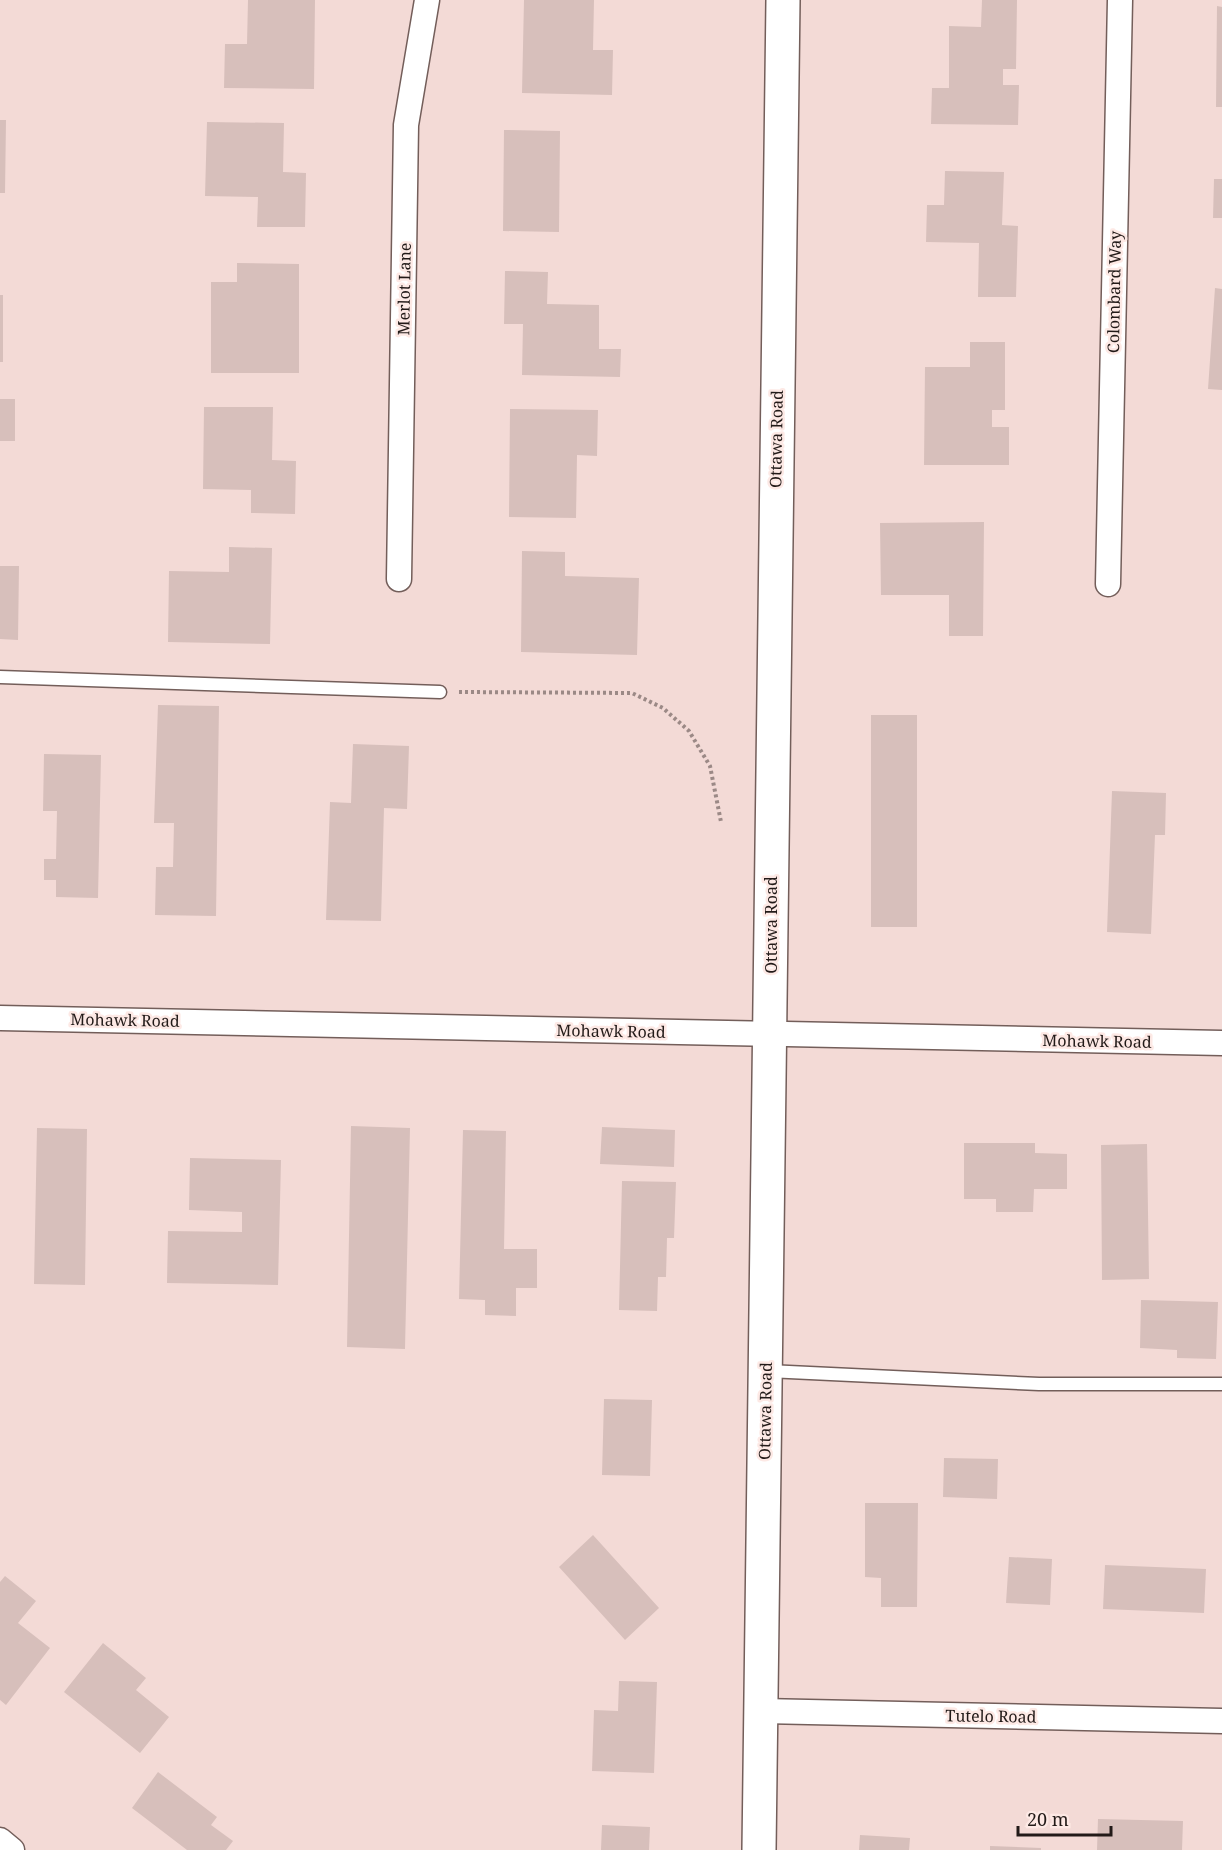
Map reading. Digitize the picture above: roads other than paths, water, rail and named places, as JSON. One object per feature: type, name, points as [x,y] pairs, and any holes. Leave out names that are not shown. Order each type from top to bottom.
[{"type":"street","name":"Merlot Lane","points":[[399,579],[406,125],[427,0]]},
{"type":"street","name":"Ottawa Road","points":[[759,1850],[771,1035],[771,761],[783,0]]},
{"type":"street","name":"Colombard Way","points":[[1108,584],[1120,0]]},
{"type":"street","name":"Mohawk Road","points":[[0,1018],[1222,1043]]},
{"type":"street","name":"Tutelo Road","points":[[761,1711],[1222,1721]]},
{"type":"street","points":[[0,1840],[12,1850]]},
{"type":"lane","points":[[0,677],[440,692]]},
{"type":"lane","points":[[766,1371],[1039,1384],[1222,1384]]}]
